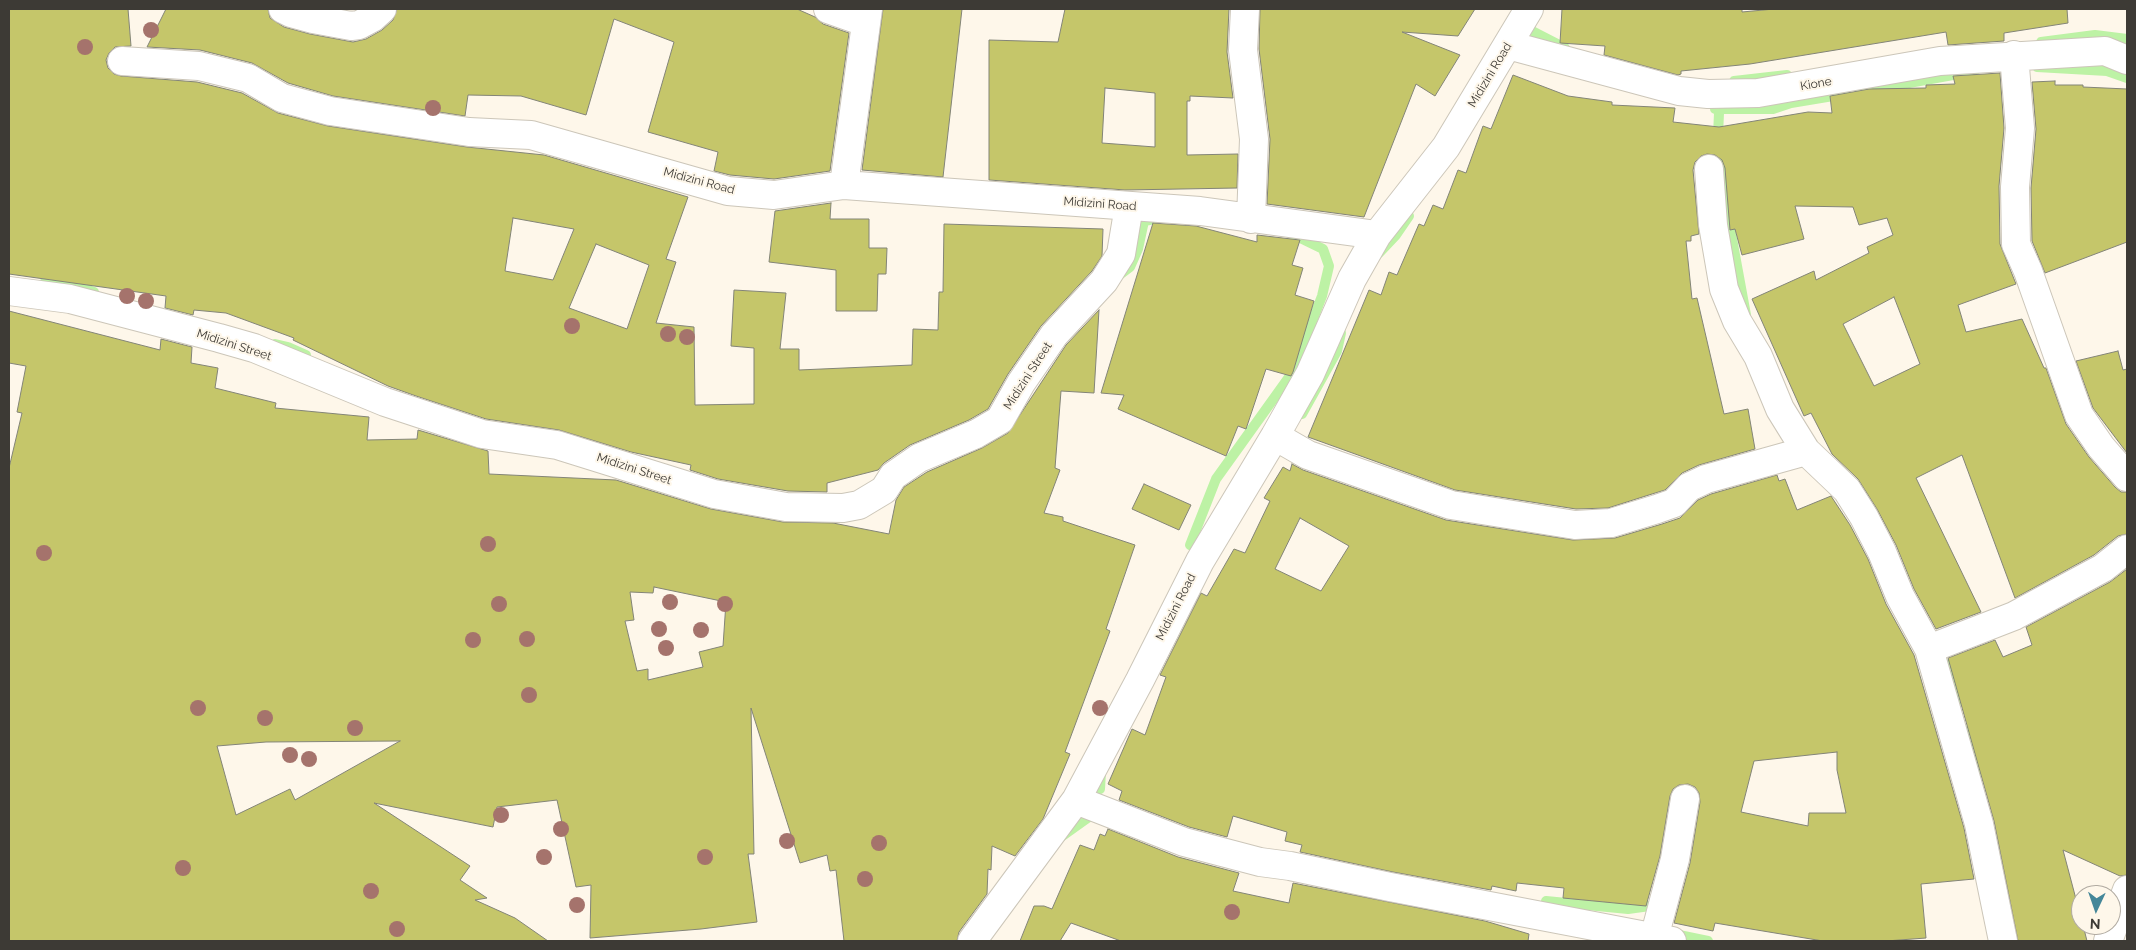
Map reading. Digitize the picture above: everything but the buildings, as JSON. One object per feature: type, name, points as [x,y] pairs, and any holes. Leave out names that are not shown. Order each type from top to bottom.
[{"type":"street","points":[[283,9],[292,14],[351,26],[359,25],[372,18],[382,9]]},
{"type":"street","points":[[828,9],[867,16],[844,185]]},
{"type":"street","points":[[1245,9],[1243,50],[1254,139],[1252,219]]},
{"type":"street","name":"Midizini Road","points":[[972,941],[1076,800],[1140,680],[1200,561],[1310,374],[1352,279],[1377,235],[1446,147],[1529,9]]},
{"type":"street","name":"Kione","points":[[1508,45],[1679,91],[1708,94],[1758,94],[1940,61],[2014,55],[2105,51],[2127,60]]},
{"type":"street","points":[[2014,55],[2020,128],[2015,187],[2016,244],[2028,271],[2079,416],[2101,447],[2127,476]]},
{"type":"street","name":"Midizini Road","points":[[122,61],[199,66],[248,78],[282,98],[330,111],[469,132],[531,135],[728,191],[774,195],[844,185],[1200,211],[1377,235]]},
{"type":"street","points":[[1709,170],[1713,225],[1724,289],[1737,321],[1758,356],[1780,409],[1806,450],[1847,490],[1864,517],[1882,552],[1900,596],[1929,649],[1979,824],[2003,941]]},
{"type":"street","name":"Midizini Street","points":[[9,291],[70,298],[254,348],[300,369],[385,402],[482,434],[558,444],[714,494],[786,507],[843,508],[859,505],[884,490],[893,476],[919,458],[976,434],[1000,420],[1021,383],[1054,335],[1104,280],[1121,254],[1129,206]]},
{"type":"street","points":[[1275,436],[1308,455],[1451,505],[1575,525],[1611,523],[1657,509],[1674,503],[1689,487],[1706,479],[1806,450]]},
{"type":"street","points":[[1929,649],[2014,616],[2103,568],[2127,550]]},
{"type":"street","points":[[1076,800],[1184,842],[1260,862],[1290,866],[1590,934],[1663,940],[1685,799]]},
{"type":"street","points":[[2108,941],[2127,890]]},
{"type":"waterway","points":[[1532,22],[1528,29],[1565,48]]},
{"type":"waterway","points":[[2041,42],[2095,35],[2127,39]]},
{"type":"waterway","points":[[2037,67],[2107,71],[2127,78]]},
{"type":"waterway","points":[[1859,92],[1975,71]]},
{"type":"waterway","points":[[1734,81],[1787,75]]},
{"type":"waterway","points":[[1715,109],[1773,109],[1791,103],[1845,94]]},
{"type":"waterway","points":[[1719,113],[1720,162],[1746,315]]},
{"type":"waterway","points":[[1379,253],[1396,235],[1409,216]]},
{"type":"waterway","points":[[1118,276],[1130,267],[1138,249],[1144,221],[1155,219]]},
{"type":"waterway","points":[[1190,545],[1216,479],[1292,373],[1322,296],[1329,266],[1323,249],[1288,232]]},
{"type":"waterway","points":[[44,283],[76,286],[94,292]]},
{"type":"waterway","points":[[1302,414],[1337,351],[1341,333]]},
{"type":"waterway","points":[[275,344],[288,347],[306,355]]},
{"type":"waterway","points":[[1946,664],[1962,701]]},
{"type":"waterway","points":[[1970,729],[1978,774]]},
{"type":"waterway","points":[[1100,789],[1101,772]]},
{"type":"waterway","points":[[1061,837],[1089,817],[1098,817]]},
{"type":"waterway","points":[[1546,901],[1628,909],[1657,905]]},
{"type":"waterway","points":[[1674,934],[1708,941]]}]
